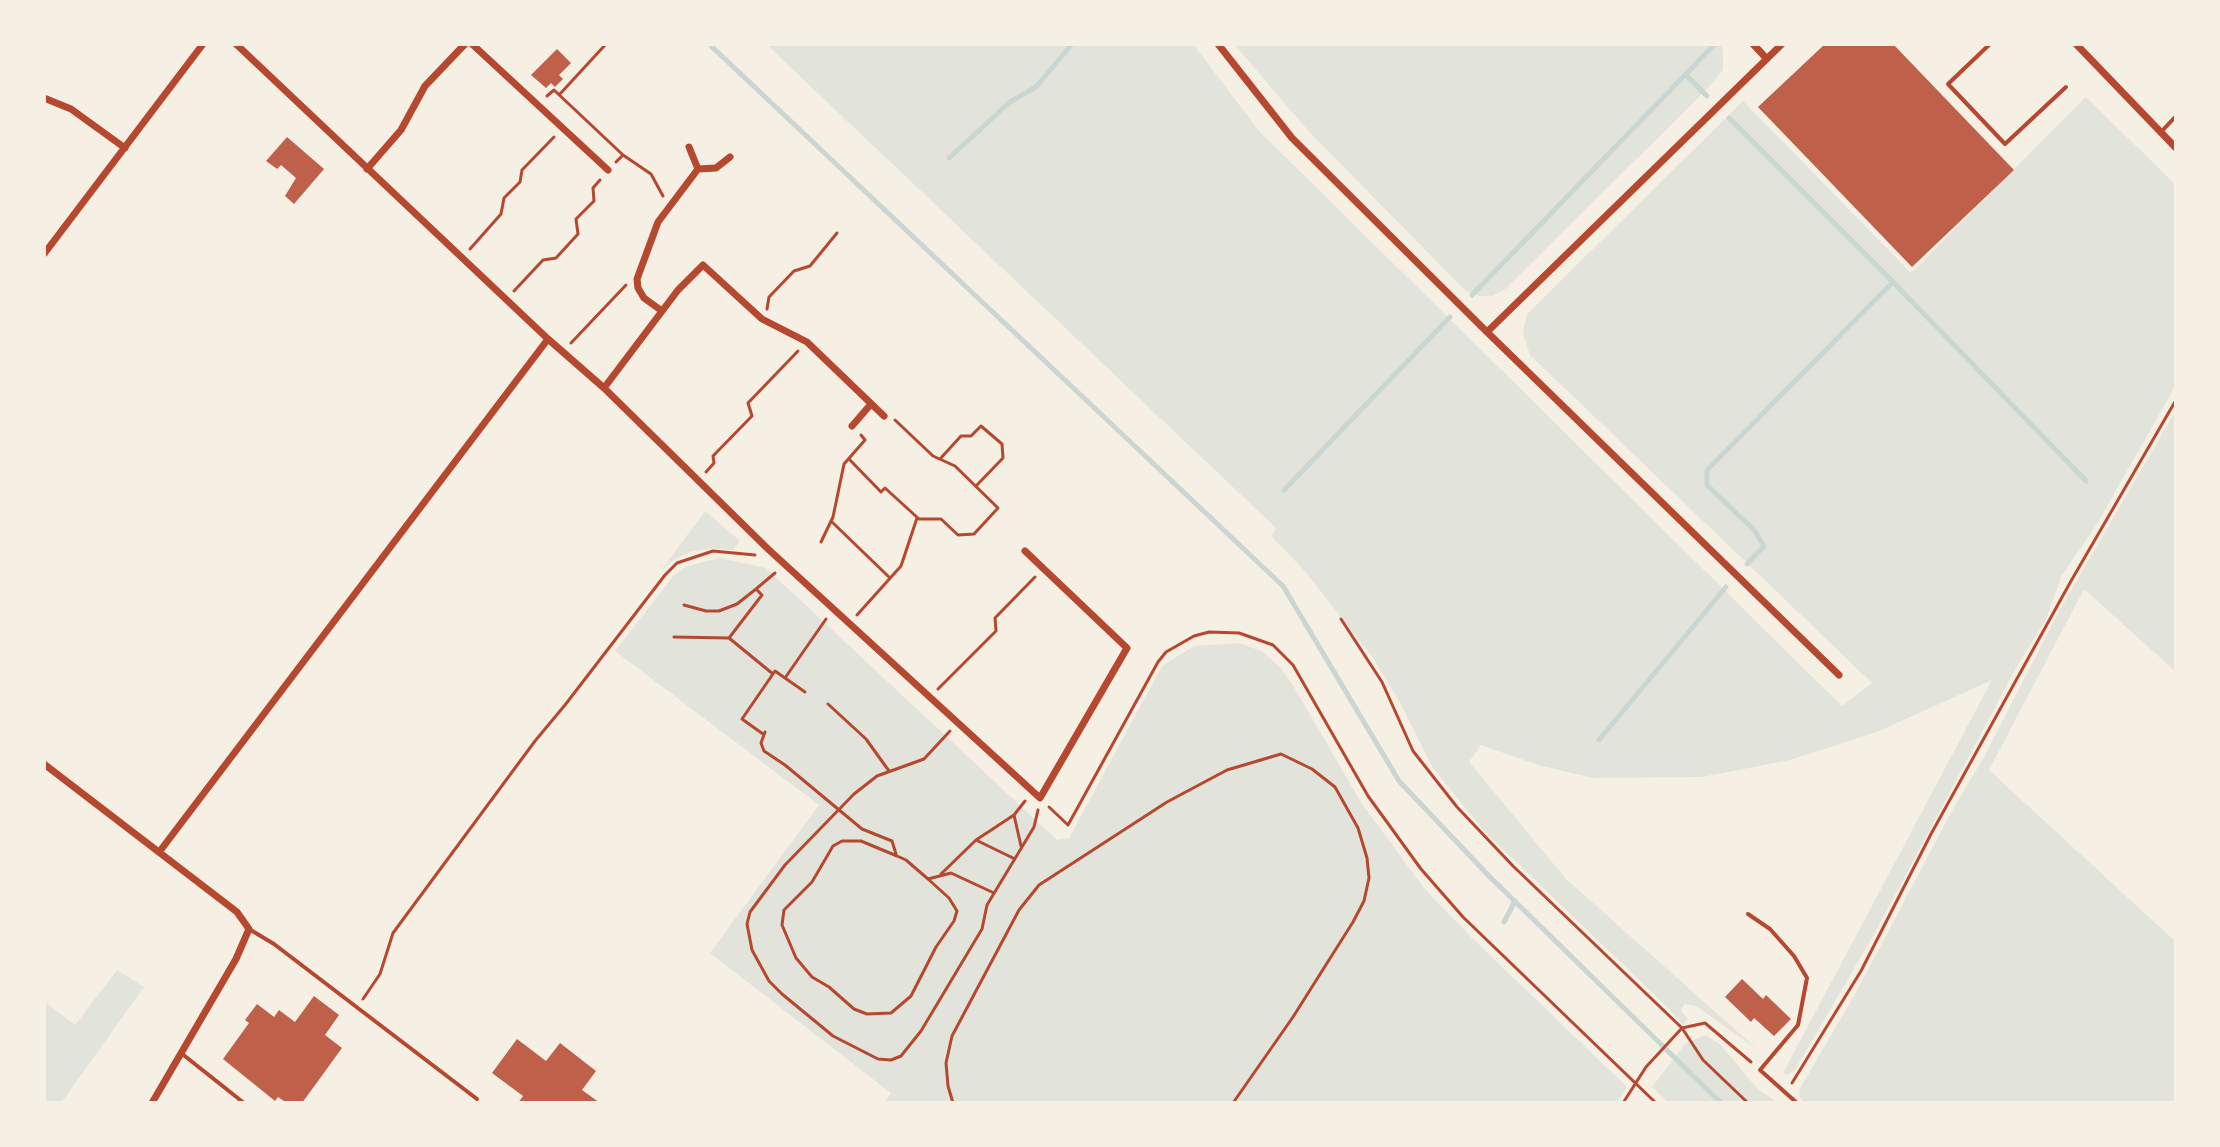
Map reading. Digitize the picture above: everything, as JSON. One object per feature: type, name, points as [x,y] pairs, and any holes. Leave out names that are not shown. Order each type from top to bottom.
[{"type":"street","points":[[44,254],[203,44]]},
{"type":"street","points":[[236,44],[506,300],[604,388],[785,565],[1040,798],[1127,648],[1025,551]]},
{"type":"street","points":[[367,169],[401,130],[425,86],[465,44]]},
{"type":"street","points":[[472,44],[608,170]]},
{"type":"street","points":[[1218,44],[1292,138],[1839,675]]},
{"type":"street","points":[[1753,44],[1767,59]]},
{"type":"street","points":[[1487,332],[1782,44]]},
{"type":"street","points":[[2076,44],[2176,148]]},
{"type":"street","points":[[44,98],[71,109],[125,148]]},
{"type":"street","points":[[689,147],[698,169]]},
{"type":"street","points":[[662,311],[644,298],[638,288],[639,269],[658,222],[698,169],[716,168],[730,157]]},
{"type":"street","points":[[604,388],[678,290],[703,265],[765,321],[807,342],[884,416]]},
{"type":"street","points":[[160,851],[548,339]]},
{"type":"street","points":[[852,426],[871,404]]},
{"type":"street","points":[[44,765],[237,912],[249,929],[236,959],[152,1103]]},
{"type":"lane","points":[[1990,44],[1948,84],[2005,144],[2066,87]]},
{"type":"lane","points":[[2161,132],[2176,116]]},
{"type":"lane","points":[[1748,914],[1770,929],[1794,956],[1807,978],[1798,1025],[1760,1070],[1797,1103]]},
{"type":"lane","points":[[249,929],[274,944],[477,1099]]},
{"type":"lane","points":[[181,1053],[244,1103]]},
{"type":"path","points":[[559,95],[606,44]]},
{"type":"path","points":[[538,104],[554,90],[623,155],[651,174],[658,182],[667,208]]},
{"type":"path","points":[[463,258],[501,214],[504,198],[520,182],[522,170],[564,127]]},
{"type":"path","points":[[506,300],[543,260],[556,258],[578,234],[576,219],[594,201],[593,188],[623,155]]},
{"type":"path","points":[[765,321],[769,297],[794,271],[810,266],[837,233]]},
{"type":"path","points":[[562,351],[639,269]]},
{"type":"path","points":[[698,481],[714,463],[713,456],[752,416],[748,403],[807,342]]},
{"type":"path","points":[[1786,1092],[1861,971],[1931,834],[2071,581],[2176,400]]},
{"type":"path","points":[[849,459],[881,492],[885,488],[917,518],[941,519],[958,535],[974,534],[998,508],[955,466],[933,456],[888,413],[884,416]]},
{"type":"path","points":[[821,542],[831,521],[844,464],[865,440],[852,426]]},
{"type":"path","points":[[940,459],[961,436],[971,436],[981,426],[1002,444],[1003,458],[976,486]]},
{"type":"path","points":[[849,623],[901,566],[917,518]]},
{"type":"path","points":[[831,521],[890,578]]},
{"type":"path","points":[[356,1007],[380,974],[393,933],[535,741],[665,575],[677,563],[693,556],[713,551],[762,556],[768,549]]},
{"type":"path","points":[[684,605],[706,611],[727,609],[785,565]]},
{"type":"path","points":[[930,697],[996,631],[995,618],[1044,569]]},
{"type":"path","points":[[729,638],[762,595],[756,589]]},
{"type":"path","points":[[785,678],[833,609]]},
{"type":"path","points":[[1341,619],[1382,682],[1413,751],[1457,807],[1513,866],[1682,1028],[1703,1060],[1748,1103]]},
{"type":"path","points":[[1040,798],[1068,825],[1158,662],[1178,644],[1194,636],[1223,631],[1273,645],[1293,665],[1368,796],[1421,869],[1463,917],[1656,1103]]},
{"type":"path","points":[[674,637],[729,638],[773,674]]},
{"type":"path","points":[[805,692],[775,671],[742,719],[764,733],[761,743],[764,751],[866,831],[892,841],[897,856]]},
{"type":"path","points":[[828,704],[866,739],[889,771]]},
{"type":"path","points":[[957,722],[924,759],[877,776],[839,808],[785,865],[750,912],[747,924],[752,950],[769,981],[833,1036],[878,1059],[891,1060],[901,1056],[921,1031],[982,929],[987,905],[1034,827],[1040,798]]},
{"type":"path","points":[[953,1103],[946,1063],[952,1036],[1019,910],[1039,885],[1167,802],[1227,770],[1281,754],[1312,769],[1335,787],[1358,828],[1369,878],[1364,901],[1353,922],[1293,1017],[1233,1103]]},
{"type":"path","points":[[941,874],[976,840],[1014,815],[1032,791]]},
{"type":"path","points":[[1014,815],[1022,848]]},
{"type":"path","points":[[861,841],[866,831]]},
{"type":"path","points":[[976,840],[1015,859]]},
{"type":"path","points":[[842,841],[861,841],[897,856],[928,879],[955,905],[957,911],[911,996],[891,1013],[879,1015],[854,1009],[812,977],[796,958],[782,925],[784,910],[812,882],[833,846],[842,841]]},
{"type":"path","points":[[928,879],[951,873],[994,893]]},
{"type":"path","points":[[1623,1103],[1646,1067],[1682,1028],[1705,1023],[1760,1070]]},
{"type":"shaded area","points":[[766,44],[1193,44],[1259,131],[1842,706],[1872,683],[1530,355],[1523,333],[1527,314],[1743,101],[1911,273],[2086,97],[2176,185],[2176,385],[2097,524],[2062,575],[2046,619],[2016,668],[1873,936],[1795,1070],[1788,1075],[1783,1073],[1992,680],[1877,732],[1790,760],[1702,777],[1593,778],[1538,765],[1481,745],[1469,762],[1566,879],[1757,1049],[1696,1006],[1685,1004],[1681,1010],[1688,1019],[1683,1025],[1484,831],[1433,768],[1399,701],[1371,655],[1303,569],[1274,539],[1272,535],[1276,528]]},
{"type":"shaded area","points":[[1234,44],[1719,44],[1723,50],[1723,70],[1505,289],[1492,296],[1480,296],[1466,291],[1310,133]]},
{"type":"shaded area","points":[[2176,410],[2176,672],[2084,589],[1989,770],[2176,942],[2176,1103],[1805,1103],[1799,1090],[1854,996],[1954,807],[1984,757],[2059,611]]},
{"type":"shaded area","points":[[705,511],[740,541],[733,550],[715,548],[689,552],[660,572]]},
{"type":"shaded area","points":[[720,558],[766,568],[1057,840],[1069,838],[1162,666],[1194,646],[1240,643],[1261,651],[1280,667],[1294,687],[1362,804],[1424,888],[1627,1087],[1617,1103],[885,1103],[891,1093],[710,953],[819,805],[615,651],[674,575],[687,566]]},
{"type":"shaded area","points":[[117,970],[144,987],[61,1103],[44,1103],[44,1001],[75,1025]]},
{"type":"shaded area","points":[[1706,1035],[1721,1045],[1757,1088],[1778,1103],[1669,1103],[1652,1087],[1685,1044]]},
{"type":"building","points":[[1825,44],[1893,44],[2014,170],[1912,267],[1758,107]]},
{"type":"building","points":[[557,49],[571,63],[559,75],[563,79],[555,87],[551,83],[546,88],[531,75]]},
{"type":"building","points":[[287,137],[324,169],[294,204],[285,196],[296,178],[281,165],[277,169],[266,161]]},
{"type":"building","points":[[1742,979],[1763,999],[1766,995],[1791,1019],[1774,1036],[1754,1018],[1751,1022],[1725,997]]},
{"type":"building","points":[[314,996],[339,1015],[325,1035],[342,1048],[302,1103],[287,1103],[278,1097],[275,1101],[223,1059],[249,1023],[245,1020],[257,1004],[274,1017],[279,1010],[295,1022]]},
{"type":"building","points":[[517,1039],[546,1061],[560,1043],[596,1071],[582,1090],[600,1103],[518,1103],[523,1096],[492,1073]]},
{"type":"waterway","points":[[709,44],[1283,586],[1399,781],[1489,876],[1721,1103]]},
{"type":"waterway","points":[[949,158],[1010,102],[1036,87],[1072,44]]},
{"type":"waterway","points":[[1472,295],[1715,44]]},
{"type":"waterway","points":[[1686,75],[1707,96]]},
{"type":"waterway","points":[[1729,118],[2086,481]]},
{"type":"waterway","points":[[1747,564],[1764,546],[1754,530],[1707,485],[1707,470],[1893,282]]},
{"type":"waterway","points":[[1284,490],[1450,317]]},
{"type":"waterway","points":[[1599,740],[1726,587]]},
{"type":"waterway","points":[[1504,922],[1515,901]]}]
